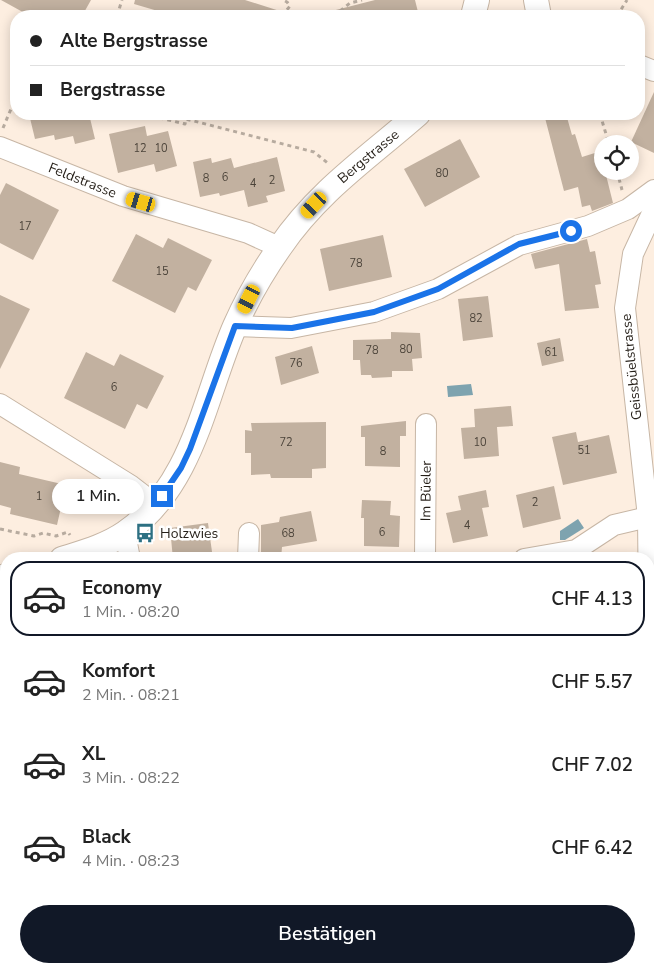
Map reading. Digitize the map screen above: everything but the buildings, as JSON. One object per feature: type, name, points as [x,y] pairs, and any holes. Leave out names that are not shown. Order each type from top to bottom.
[{"type":"street","name":"Bergstrasse","points":[[82,552],[113,540],[125,533],[156,505],[181,468],[190,449],[235,326],[256,285],[279,247],[304,216],[343,176],[411,120]]},
{"type":"street","name":"Feldstrasse","points":[[0,147],[123,196],[248,233],[279,247]]},
{"type":"street","points":[[235,326],[292,328],[374,312],[438,289],[519,244],[588,226],[628,209],[654,190]]},
{"type":"street","name":"Geissbüelstrasse","points":[[650,552],[650,524],[625,308],[634,254],[654,209]]},
{"type":"street","points":[[0,404],[130,485],[156,505]]},
{"type":"street","name":"Im Büeler","points":[[425,552],[426,424]]},
{"type":"street","points":[[564,552],[576,550],[614,525],[650,524]]},
{"type":"street","points":[[125,533],[129,552]]},
{"type":"street","points":[[248,552],[249,533]]},
{"type":"path","points":[[283,0],[290,6],[287,10]]},
{"type":"path","points":[[341,10],[350,3],[362,0]]},
{"type":"path","points":[[0,136],[10,112]]},
{"type":"path","points":[[168,120],[184,124],[186,120]]},
{"type":"path","points":[[190,120],[314,152],[343,176]]},
{"type":"path","points":[[602,120],[606,135]]},
{"type":"path","points":[[0,528],[34,536],[43,533],[56,536],[68,532],[70,552]]},
{"type":"water","points":[[471,384],[473,395],[448,397],[447,386]]},
{"type":"water","points":[[578,519],[584,528],[565,540],[560,540],[560,531]]},
{"type":"place","name":"Holzwies","points":[[145,533]]},
{"type":"route","points":[[162,496],[181,468],[190,449],[235,326],[292,328],[374,312],[438,289],[519,244],[571,231]]}]
